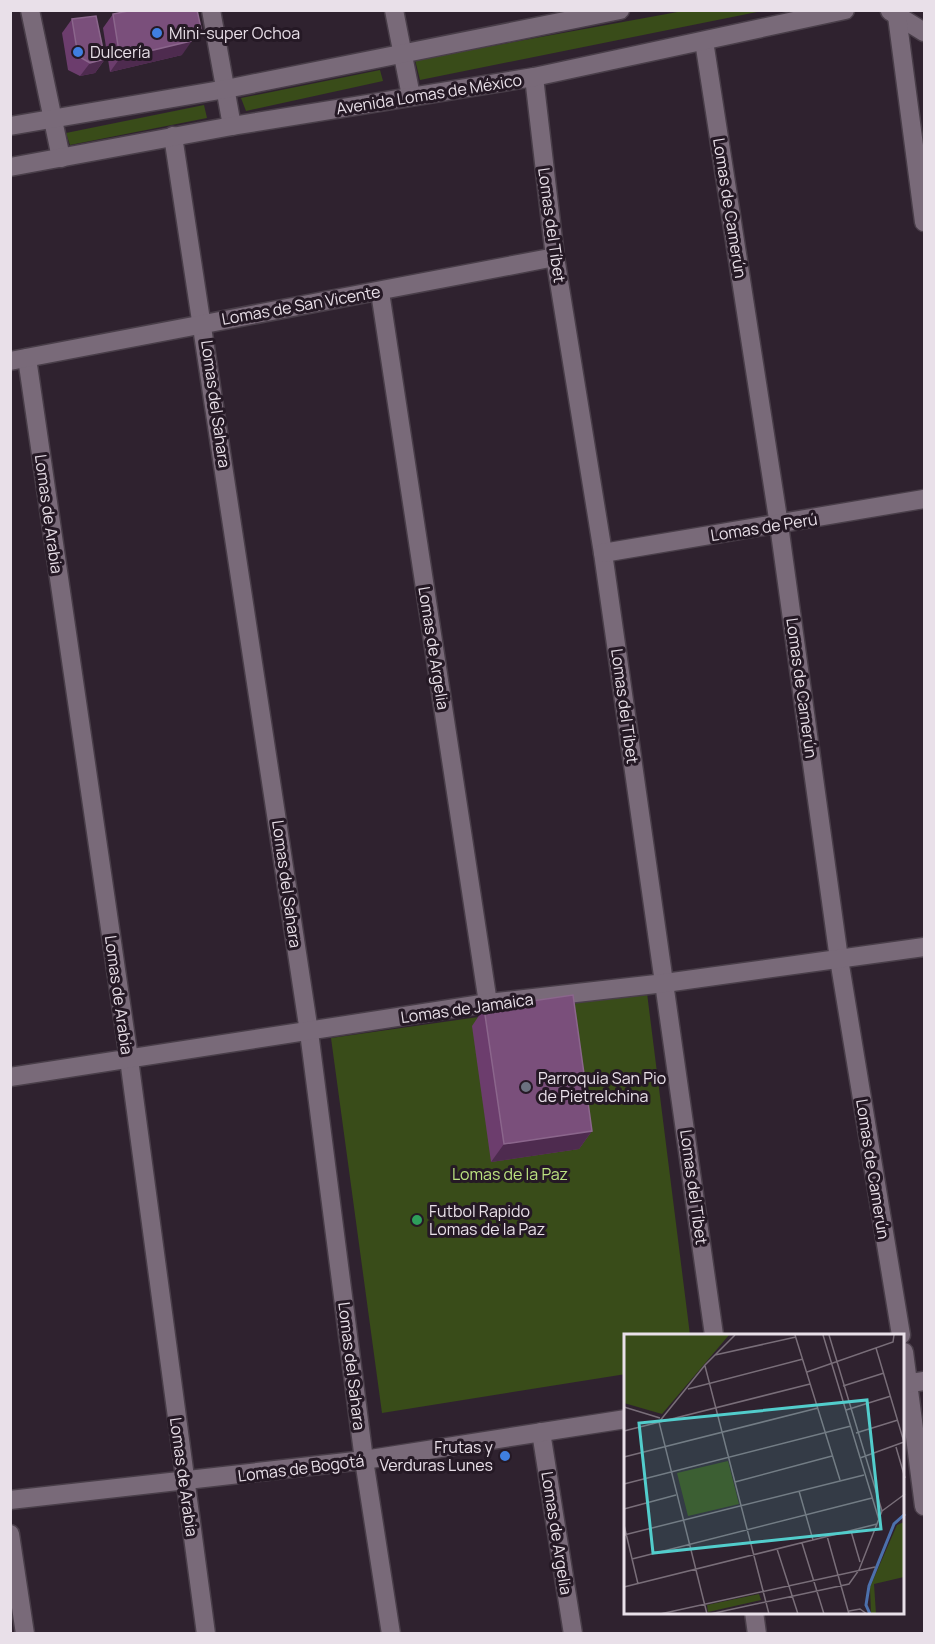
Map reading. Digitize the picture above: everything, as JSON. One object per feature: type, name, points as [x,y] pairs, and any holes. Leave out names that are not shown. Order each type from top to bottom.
[{"type":"street","points":[[30,10],[61,158]]},
{"type":"street","points":[[211,10],[232,126]]},
{"type":"street","points":[[394,10],[411,96]]},
{"type":"street","points":[[10,126],[226,89],[620,10]]},
{"type":"street","name":"Avenida Lomas de México","points":[[10,167],[173,136],[534,76],[845,10]]},
{"type":"street","points":[[893,13],[924,32]]},
{"type":"street","points":[[893,13],[924,222]]},
{"type":"street","name":"Lomas de Camerún","points":[[704,41],[779,525],[839,959],[901,1334]]},
{"type":"street","name":"Lomas del Tíbet","points":[[534,76],[555,257],[603,553],[714,1334]]},
{"type":"street","name":"Lomas del Sahara","points":[[173,136],[204,323],[309,1032],[364,1460],[391,1634]]},
{"type":"street","name":"Lomas de San Vicente","points":[[19,359],[555,257]]},
{"type":"street","name":"Lomas de Argelia","points":[[380,292],[488,1004]]},
{"type":"street","name":"Lomas de Arabia","points":[[19,359],[129,1059],[206,1634]]},
{"type":"street","name":"Lomas de Perú","points":[[603,553],[924,499]]},
{"type":"street","name":"Lomas de Jamaica","points":[[10,1077],[488,1004],[665,983],[924,947]]},
{"type":"street","points":[[905,1359],[912,1383],[924,1506]]},
{"type":"street","name":"Lomas de Bogotá","points":[[10,1500],[364,1460],[624,1419]]},
{"type":"street","name":"Lomas de Argelia","points":[[541,1432],[573,1634]]},
{"type":"street","points":[[10,1534],[25,1634]]},
{"type":"street","points":[[754,1614],[757,1634]]},
{"type":"green space","points":[[683,11],[762,11],[420,80],[415,60]]},
{"type":"green space","points":[[380,70],[383,81],[246,111],[241,98]]},
{"type":"green space","points":[[204,105],[207,118],[70,145],[66,133]]},
{"type":"green space","name":"Lomas de la Paz","points":[[647,993],[690,1334],[624,1334],[624,1374],[382,1413],[331,1038]]},
{"type":"building","points":[[133,10],[197,10],[201,28],[191,41],[120,58],[113,14]]},
{"type":"building","points":[[96,16],[105,59],[90,63],[78,56],[72,19]]},
{"type":"building","name":"Parroquia San Pio de Pietrelchina","points":[[573,995],[592,1131],[504,1144],[484,1008]]},
{"type":"place","name":"Mini-super Ochoa","points":[[157,33]]},
{"type":"place","name":"Dulcería","points":[[78,52]]},
{"type":"place","name":"Parroquia San Pio de Pietrelchina","points":[[526,1087]]},
{"type":"place","name":"Futbol Rapido Lomas de la Paz","points":[[417,1220]]},
{"type":"place","name":"Frutas y Verduras Lunes","points":[[505,1456]]}]
